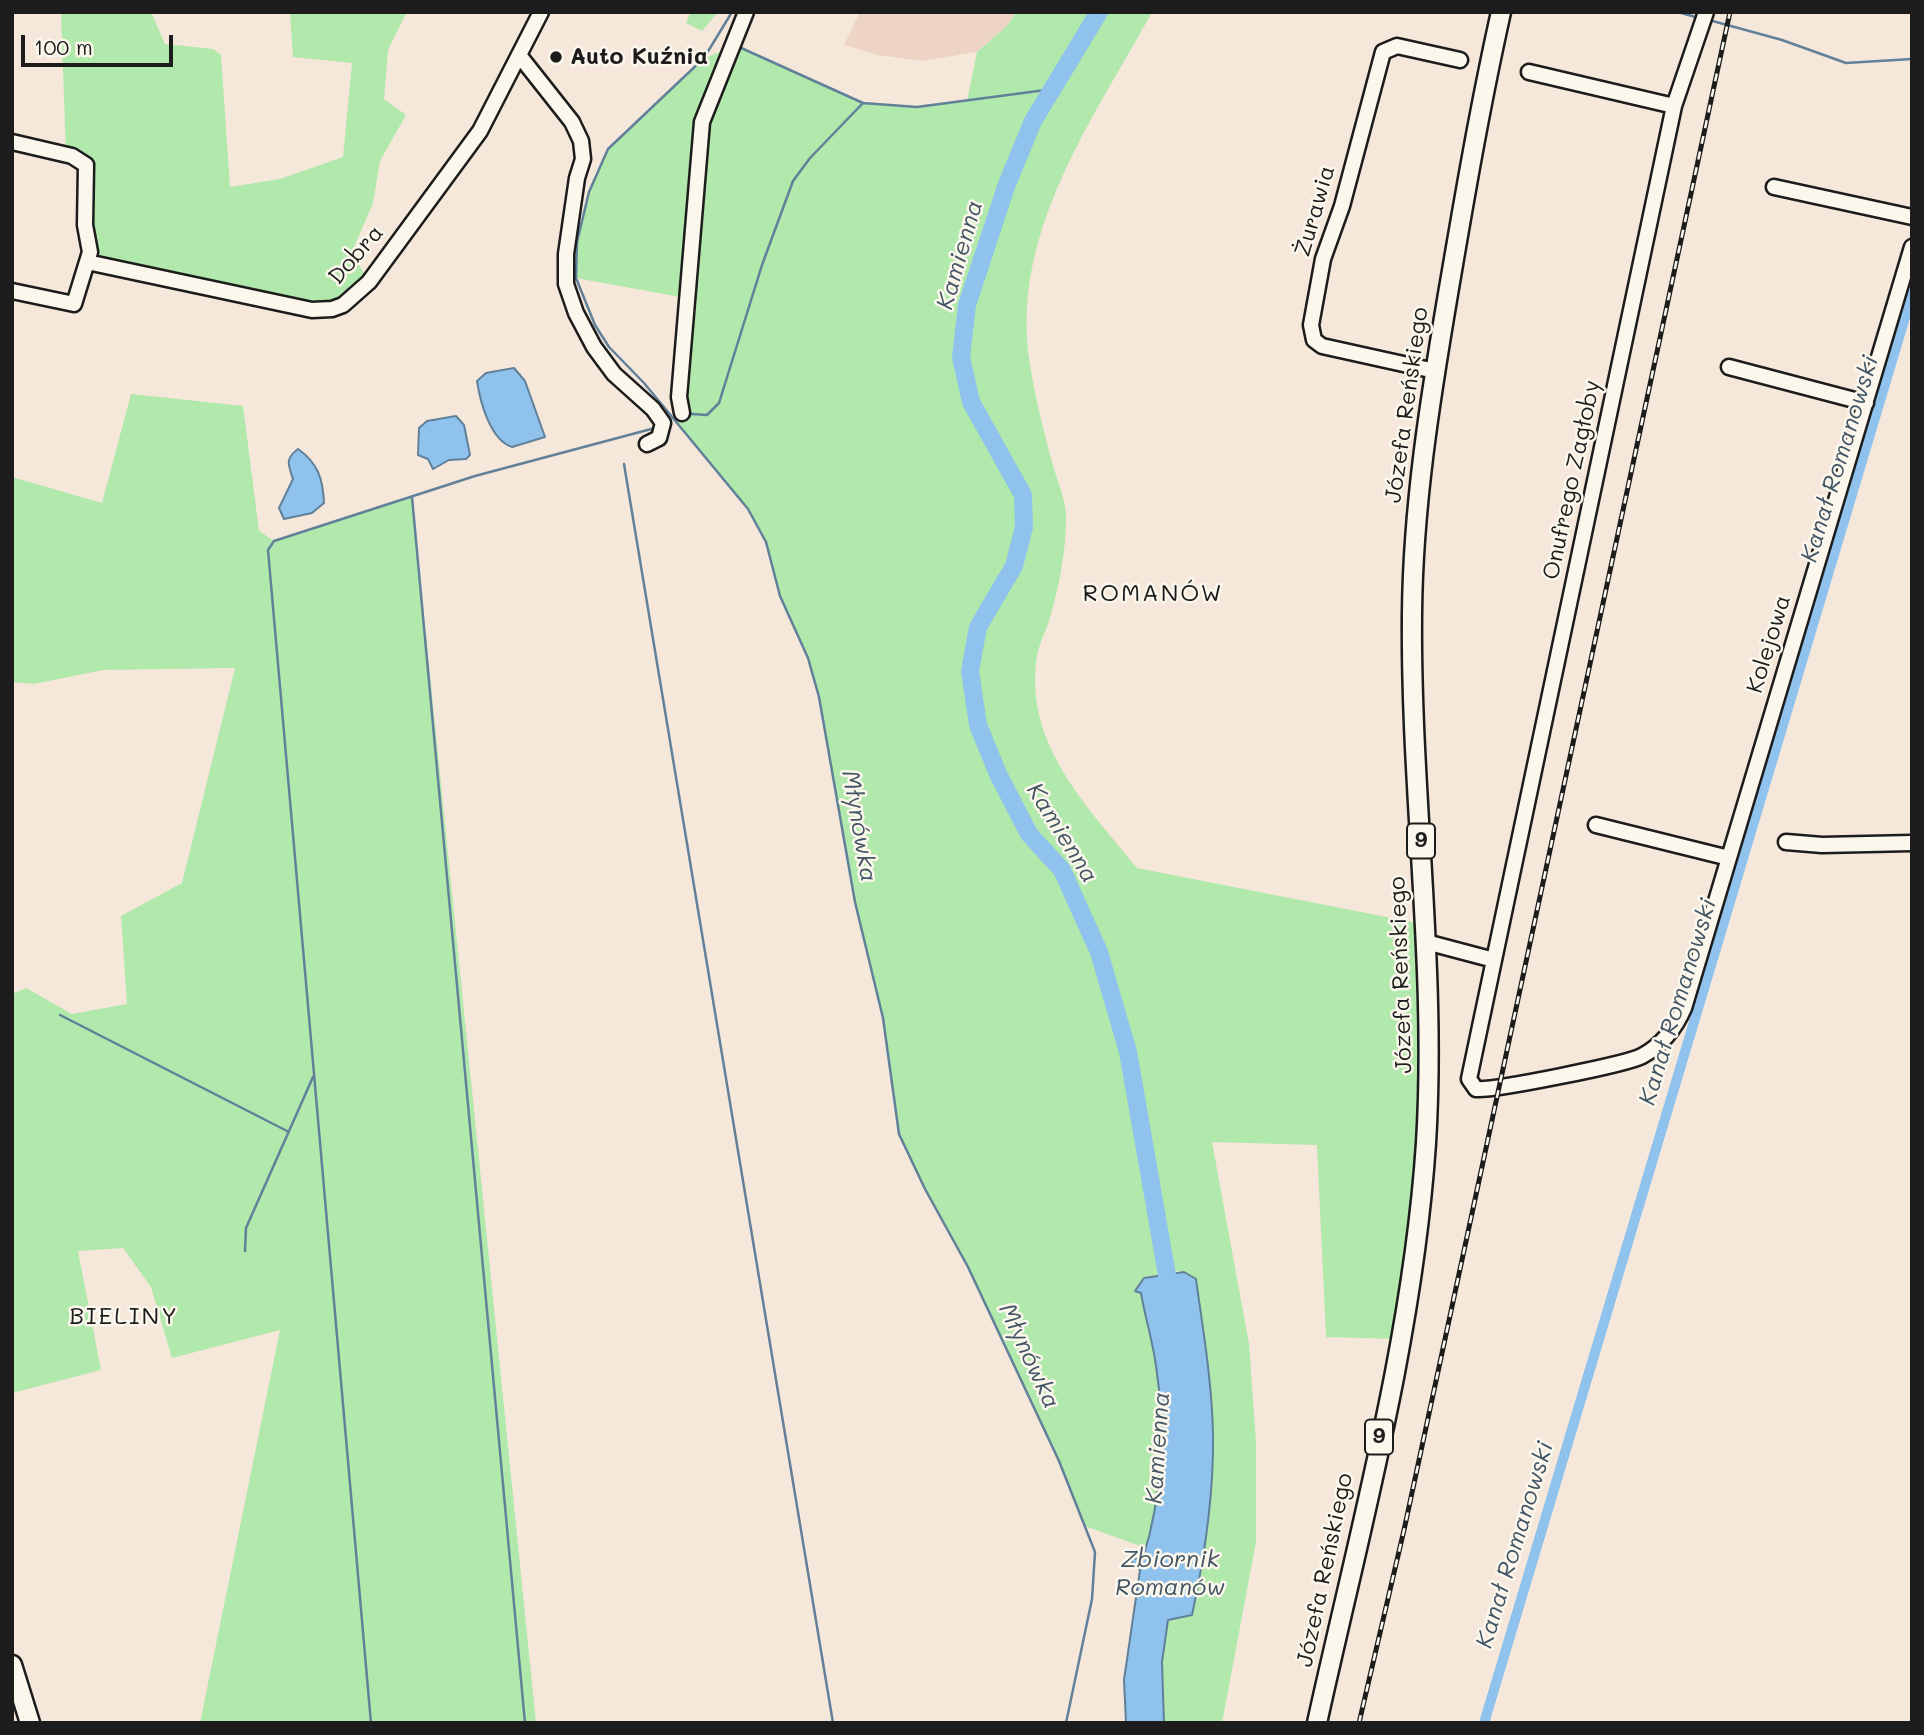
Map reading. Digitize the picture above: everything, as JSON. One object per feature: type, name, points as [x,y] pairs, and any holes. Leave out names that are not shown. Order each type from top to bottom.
[{"type":"main road","name":"Józefa Reńskiego","points":[[1317,1723],[1391,1382],[1414,1256],[1428,1103],[1426,942],[1414,733],[1412,609],[1419,484],[1435,372],[1481,104],[1501,12]]},
{"type":"main road","points":[[12,1665],[30,1723]]},
{"type":"street","name":"Dobra","points":[[87,262],[312,310],[322,311],[343,304],[369,282],[480,131],[541,12]]},
{"type":"street","points":[[682,413],[679,397],[702,122],[746,12]]},
{"type":"street","name":"Onufrego Zagłoby","points":[[1473,1087],[1469,1079],[1472,1056],[1674,106],[1706,12]]},
{"type":"street","name":"Żurawia","points":[[1435,372],[1322,346],[1314,340],[1311,325],[1323,259],[1342,206],[1383,52],[1397,46],[1460,60]]},
{"type":"street","points":[[519,55],[572,122],[581,141],[583,159],[567,235],[566,284],[576,313],[594,348],[614,374],[653,409],[663,422],[659,438],[647,444]]},
{"type":"street","points":[[1529,72],[1674,106]]},
{"type":"street","points":[[12,142],[81,159],[86,165],[85,225],[90,253],[74,304],[12,291]]},
{"type":"street","points":[[1774,187],[1912,216]]},
{"type":"street","name":"Kolejowa","points":[[1473,1087],[1480,1090],[1627,1062],[1655,1047],[1676,1026],[1684,1008],[1912,247]]},
{"type":"street","points":[[1729,367],[1866,403]]},
{"type":"street","points":[[1596,825],[1729,858]]},
{"type":"street","points":[[1786,842],[1822,845],[1912,843]]},
{"type":"street","points":[[1426,942],[1494,960]]},
{"type":"shaded area","points":[[860,12],[1016,12],[1006,27],[977,52],[922,61],[878,55],[844,45]]},
{"type":"green space","points":[[61,12],[151,12],[165,44],[213,49],[221,55],[230,187],[280,179],[343,157],[352,63],[293,57],[290,12],[407,12],[388,50],[384,99],[406,115],[380,161],[373,203],[352,252],[369,282],[332,309],[87,262],[87,175],[66,155]]},
{"type":"green space","points":[[691,12],[718,12],[702,31],[686,23]]},
{"type":"green space","points":[[1016,12],[1152,12],[1105,94],[1061,180],[1044,224],[1032,269],[1027,316],[1030,364],[1040,415],[1066,511],[1065,544],[1059,583],[1037,656],[1035,688],[1049,745],[1080,797],[1137,868],[1412,922],[1426,942],[1429,1058],[1400,1339],[1326,1337],[1317,1145],[1212,1142],[1249,1344],[1256,1442],[1256,1542],[1222,1723],[1164,1723],[1162,1662],[1168,1619],[1192,1615],[1204,1554],[1213,1462],[1212,1401],[1208,1370],[1184,1272],[1166,1270],[1189,1396],[1173,1558],[1085,1526],[1059,1461],[968,1267],[925,1189],[899,1134],[883,1018],[855,902],[819,697],[808,658],[780,596],[766,542],[748,509],[676,423],[680,418],[692,413],[685,391],[697,300],[576,278],[577,242],[589,192],[608,149],[704,58],[736,46],[863,103],[917,107],[967,101],[977,52],[1006,27]]},
{"type":"green space","points":[[131,394],[243,406],[259,531],[274,541],[412,497],[536,1723],[200,1723],[280,1330],[172,1358],[151,1287],[123,1248],[78,1251],[101,1370],[12,1393],[12,994],[26,988],[72,1014],[127,1004],[121,916],[182,883],[235,668],[103,670],[34,684],[12,682],[12,477],[102,503]]},
{"type":"water","points":[[514,368],[525,381],[545,437],[512,447],[498,437],[487,419],[477,381],[486,373]]},
{"type":"water","points":[[456,416],[464,425],[470,455],[466,459],[449,460],[433,469],[428,459],[418,455],[419,428],[427,421]]},
{"type":"water","points":[[298,449],[318,472],[324,503],[312,513],[284,519],[279,508],[293,479],[289,459]]},
{"type":"water","name":"Zbiornik Romanów","points":[[1184,1272],[1196,1279],[1211,1395],[1213,1457],[1208,1525],[1192,1615],[1168,1620],[1162,1662],[1164,1723],[1126,1723],[1124,1680],[1140,1570],[1132,1564],[1132,1559],[1143,1558],[1149,1535],[1158,1487],[1161,1438],[1155,1357],[1141,1293],[1135,1291],[1144,1278]]},
{"type":"waterway","name":"Młynówka","points":[[732,12],[704,58],[608,149],[589,192],[577,242],[576,278],[595,325],[609,347],[644,383],[748,509],[766,542],[780,596],[808,658],[819,697],[855,902],[883,1018],[899,1134],[925,1189],[968,1267],[1059,1461],[1095,1552],[1092,1599],[1066,1723]]},
{"type":"waterway","name":"Kamienna","points":[[1099,12],[1033,121],[1007,184],[967,305],[961,357],[971,402],[1023,495],[1024,527],[1014,566],[978,627],[970,671],[978,725],[998,774],[1029,834],[1062,870],[1099,952],[1128,1052],[1171,1298]]},
{"type":"waterway","points":[[1678,12],[1699,18]]},
{"type":"waterway","points":[[1709,20],[1782,40],[1846,63],[1912,59]]},
{"type":"waterway","points":[[692,414],[707,415],[719,403],[762,265],[793,181],[810,158],[863,103],[739,47]]},
{"type":"waterway","points":[[863,103],[917,107],[1053,89]]},
{"type":"waterway","name":"Kanał Romanowski","points":[[1484,1723],[1912,294]]},
{"type":"waterway","points":[[371,1723],[268,550],[274,541],[475,476],[655,428]]},
{"type":"waterway","points":[[624,464],[833,1723]]},
{"type":"waterway","points":[[412,497],[525,1723]]},
{"type":"waterway","points":[[60,1015],[289,1132]]},
{"type":"waterway","points":[[245,1251],[246,1228],[313,1077]]},
{"type":"railway","points":[[1359,1723],[1404,1530],[1730,12]]},
{"type":"place","name":"Auto Kuźnia","points":[[556,57]]},
{"type":"district","name":"ROMANÓW","points":[[1153,594]]},
{"type":"district","name":"BIELINY","points":[[124,1317]]}]
